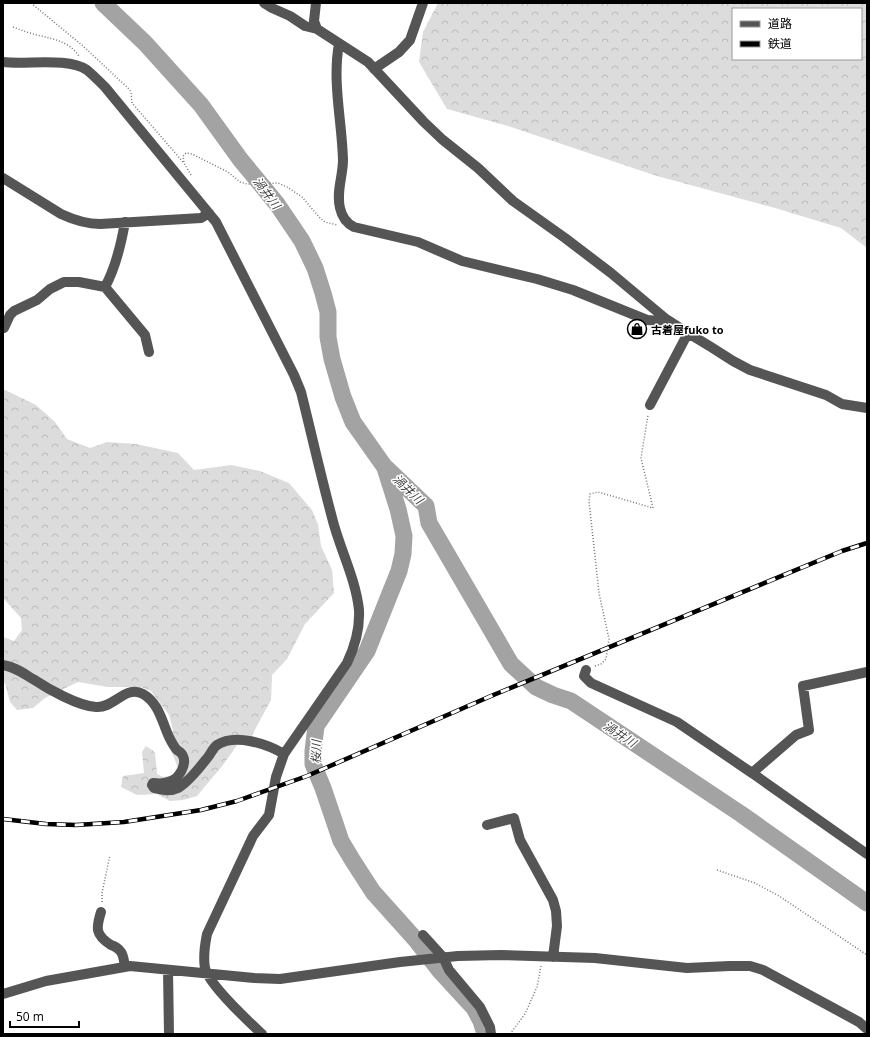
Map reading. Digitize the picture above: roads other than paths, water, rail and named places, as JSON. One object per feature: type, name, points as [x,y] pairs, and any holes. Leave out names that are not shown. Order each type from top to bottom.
[{"type":"street","points":[[264,3],[290,16],[305,26],[317,29],[368,62],[433,130],[478,168],[513,201],[605,268],[666,319],[711,346],[733,362],[750,370],[826,395],[842,404],[867,408]]},
{"type":"street","points":[[316,3],[314,21],[317,29]]},
{"type":"street","points":[[374,69],[400,52],[410,40],[423,3]]},
{"type":"street","points":[[339,44],[336,71],[343,161],[339,200],[342,215],[347,223],[354,227],[418,242],[462,260],[537,279],[573,290],[647,320],[660,321],[666,319]]},
{"type":"street","points":[[3,62],[67,63],[77,65],[86,70],[105,87],[220,228],[294,374],[301,392],[335,526],[357,597],[359,624],[357,636],[347,663],[284,754],[276,777],[269,815],[253,836],[207,934],[205,944],[205,969],[214,984],[262,1034]]},
{"type":"street","points":[[3,178],[69,218],[93,224],[201,218],[209,213]]},
{"type":"street","points":[[105,288],[112,276],[117,259],[124,222]]},
{"type":"street","points":[[4,328],[10,315],[14,311],[37,300],[50,289],[64,282],[79,282],[105,288],[145,335],[149,352]]},
{"type":"street","points":[[3,307],[14,311]]},
{"type":"street","points":[[650,405],[688,333]]},
{"type":"street","points":[[3,665],[21,671],[34,680],[83,704],[97,707],[108,706],[122,696],[133,692],[142,693],[147,697],[158,709],[169,737],[176,750],[183,754],[184,761],[183,769],[172,781],[160,784],[153,783],[152,785],[154,788],[163,790],[177,788],[188,780],[208,758],[216,746],[222,742],[231,740],[250,741],[275,749],[284,754]]},
{"type":"street","points":[[586,670],[584,676],[591,683],[677,722],[867,854]]},
{"type":"street","points":[[752,773],[796,736],[810,730],[804,686],[867,672]]},
{"type":"street","points":[[487,825],[514,818],[520,840],[553,900],[556,911],[557,926],[553,957]]},
{"type":"street","points":[[100,912],[97,924],[100,936],[121,952],[124,958],[124,967]]},
{"type":"street","points":[[423,935],[480,1007],[490,1027],[491,1034]]},
{"type":"street","points":[[3,994],[46,981],[130,966],[254,978],[280,979],[441,957],[500,955],[594,958],[687,968],[750,966],[763,970],[859,1022],[867,1029]]},
{"type":"street","points":[[168,970],[169,1034]]},
{"type":"waterway","name":"渦井川","points":[[103,3],[145,43],[201,105],[240,159],[277,204],[302,241],[315,268],[323,293],[328,312],[328,337],[332,359],[343,397],[353,422],[384,466],[426,506],[429,523],[511,664],[536,687],[571,701],[741,814],[867,903]]},
{"type":"waterway","name":"桜川","points":[[385,468],[398,509],[404,536],[403,554],[399,571],[367,651],[316,726],[313,764],[341,841],[353,861],[373,892],[416,940],[440,971],[474,1008],[481,1021],[485,1034]]},
{"type":"railway","points":[[3,819],[46,824],[76,825],[124,822],[201,810],[237,801],[307,776],[491,696],[842,551],[867,543]]},
{"type":"place","name":"古着屋fuko to","points":[[637,329]]}]
